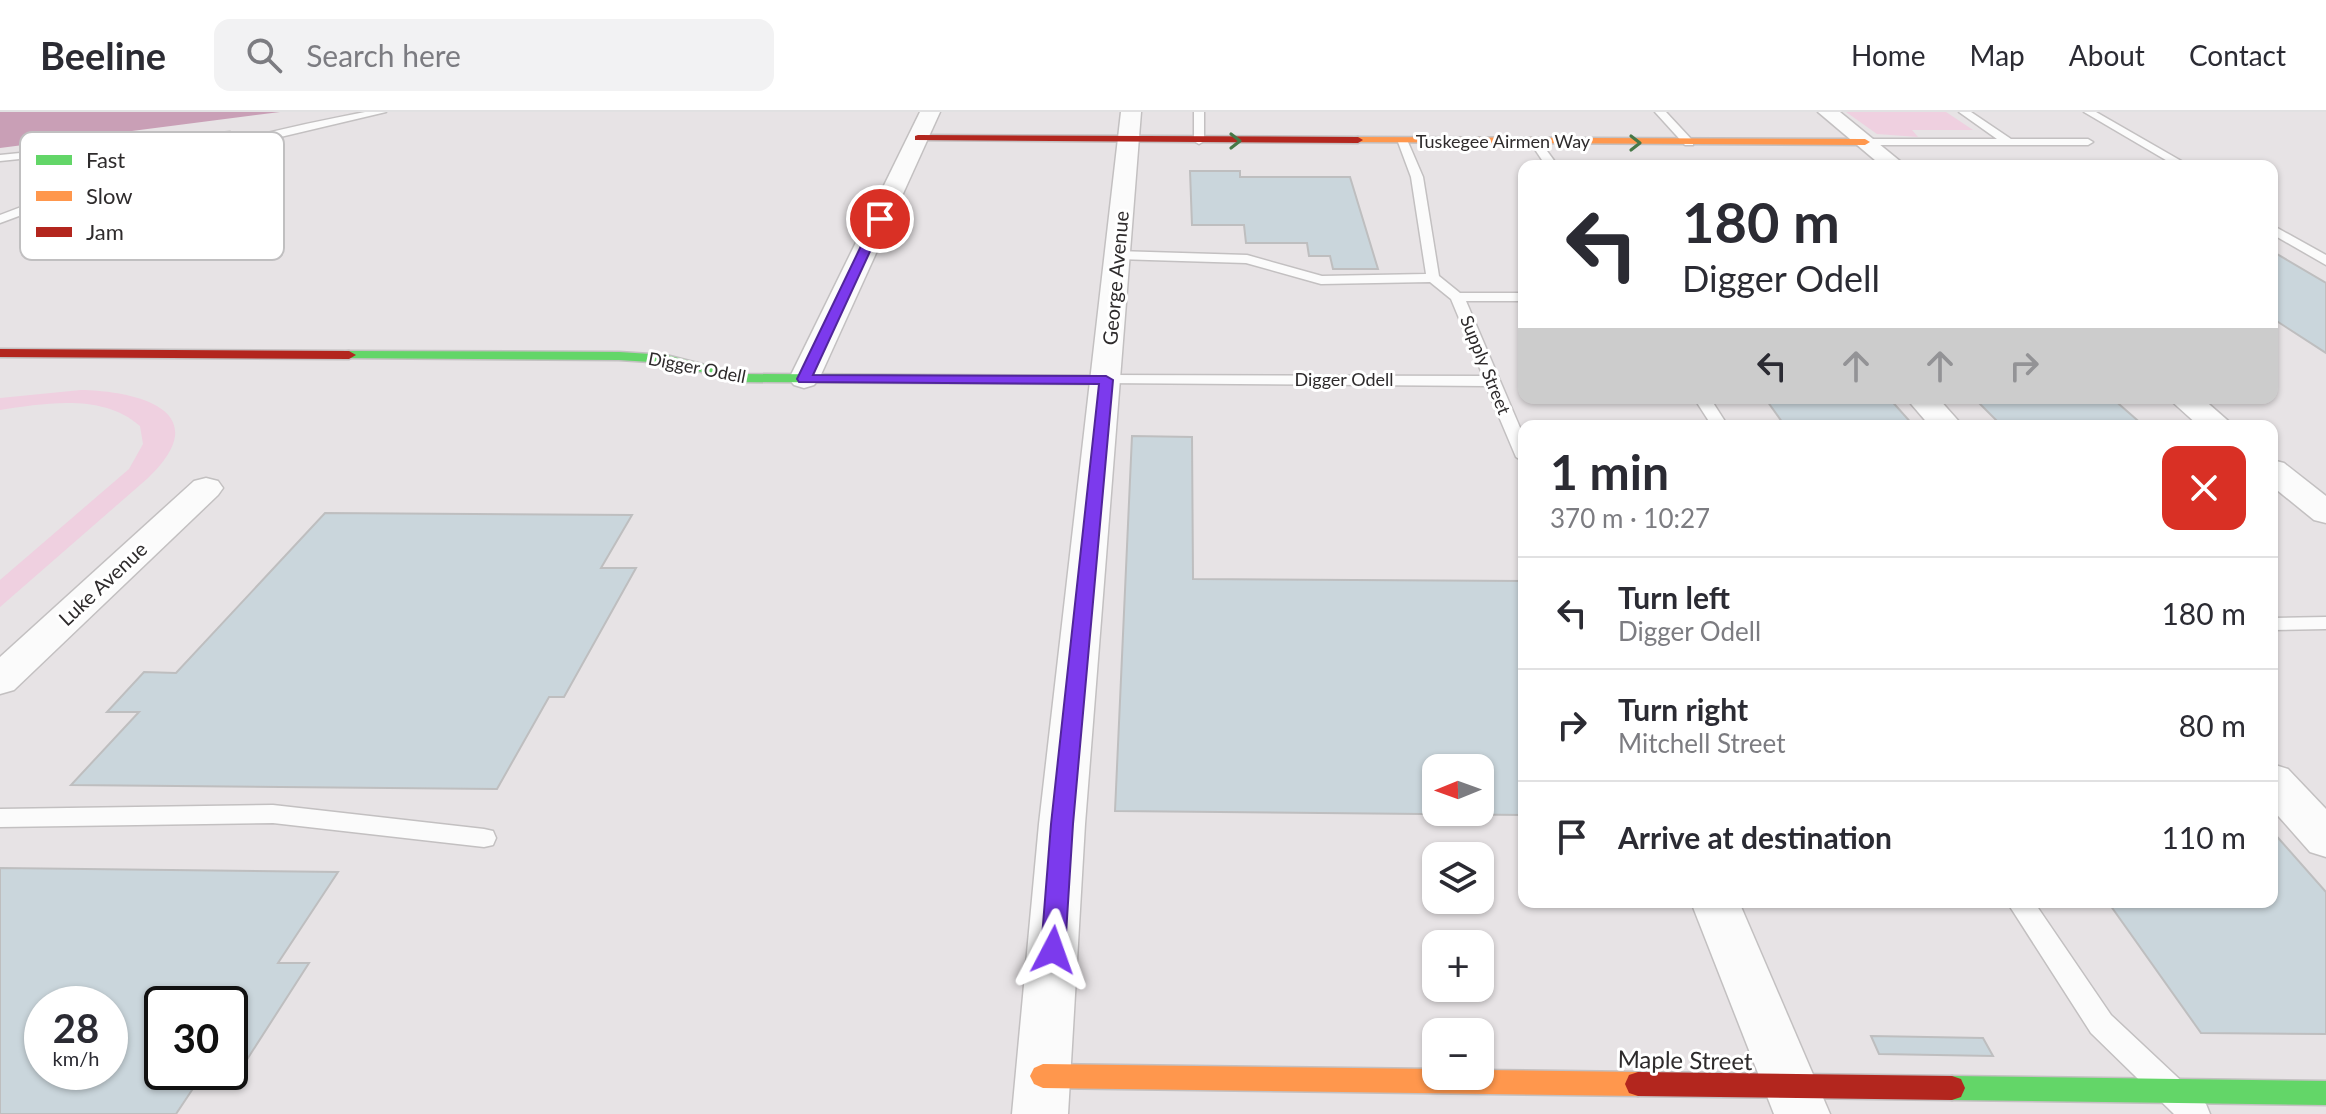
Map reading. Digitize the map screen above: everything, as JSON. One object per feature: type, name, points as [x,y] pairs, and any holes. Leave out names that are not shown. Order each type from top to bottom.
[{"type":"street","points":[[804,379],[930,112]]},
{"type":"street","points":[[1828,112],[1888,160]]},
{"type":"street","name":"Tuskegee Airmen Way","points":[[918,138],[1130,126],[1199,141],[1865,142]]},
{"type":"street","name":"George Avenue","points":[[1040,1114],[1062,824],[1130,126]]},
{"type":"street","name":"Digger Odell","points":[[0,353],[619,356],[666,359],[741,378],[1106,380]]},
{"type":"street","points":[[1927,404],[1941,420]]},
{"type":"street","points":[[2190,404],[2210,420]]},
{"type":"street","points":[[2278,475],[2326,513]]},
{"type":"street","name":"Luke Avenue","points":[[0,680],[206,488]]},
{"type":"street","points":[[2278,787],[2326,839]]},
{"type":"street","points":[[1717,908],[1796,1100]]},
{"type":"street","name":"Maple Street","points":[[1043,1076],[1796,1100],[2171,1091],[2326,1093]]},
{"type":"lane","points":[[237,132],[381,112]]},
{"type":"lane","points":[[1199,112],[1199,141]]},
{"type":"lane","points":[[1660,112],[1689,143]]},
{"type":"lane","points":[[1964,112],[2009,142]]},
{"type":"lane","points":[[2071,112],[2154,160]]},
{"type":"lane","points":[[2089,112],[2173,160]]},
{"type":"lane","points":[[281,132],[310,124]]},
{"type":"lane","points":[[1117,255],[1247,259],[1321,280],[1433,278],[1417,177],[1403,142]]},
{"type":"lane","points":[[1535,142],[1548,160]]},
{"type":"lane","name":"Tuskegee Airmen Way","points":[[1865,142],[2088,142]]},
{"type":"lane","points":[[0,158],[20,156]]},
{"type":"lane","points":[[0,219],[20,212]]},
{"type":"lane","points":[[2278,220],[2326,248]]},
{"type":"lane","points":[[2278,233],[2326,261]]},
{"type":"lane","name":"Supply Street","points":[[1433,278],[1457,297],[1518,444]]},
{"type":"lane","points":[[1457,297],[1518,297]]},
{"type":"lane","name":"Digger Odell","points":[[1106,380],[1490,381]]},
{"type":"lane","points":[[2278,624],[2326,623]]},
{"type":"lane","points":[[0,818],[273,814],[484,838]]},
{"type":"lane","points":[[2024,908],[2101,1024],[2195,1114]]},
{"type":"shaded area","points":[[0,112],[280,112],[124,132],[20,132],[20,145],[0,148]]},
{"type":"shaded area","points":[[1846,112],[1946,112],[1973,130],[1912,130],[1918,137],[1877,134]]},
{"type":"shaded area","points":[[81,390],[104,391],[146,401],[173,421],[175,437],[167,455],[148,478],[0,607],[0,580],[129,469],[143,444],[140,426],[109,409],[54,403],[0,410],[0,398]]},
{"type":"building","points":[[1190,171],[1240,171],[1240,177],[1350,177],[1378,269],[1333,269],[1330,256],[1309,256],[1307,243],[1246,243],[1244,225],[1192,225]]},
{"type":"building","points":[[2278,255],[2326,283],[2326,353],[2278,322]]},
{"type":"building","points":[[1769,404],[1894,404],[1909,420],[1781,420]]},
{"type":"building","points":[[1980,404],[2119,404],[2137,420],[1996,420]]},
{"type":"building","points":[[1132,436],[1192,437],[1193,579],[1518,581],[1518,815],[1494,815],[1494,754],[1422,754],[1422,814],[1115,811]]},
{"type":"building","points":[[325,513],[632,515],[601,568],[636,568],[564,697],[549,697],[497,789],[71,785],[139,712],[107,712],[144,672],[176,673]]},
{"type":"building","points":[[2278,838],[2326,892],[2326,1034],[2201,1033],[2112,908],[2278,908]]},
{"type":"building","points":[[0,868],[338,872],[278,963],[309,963],[248,1058],[248,986],[144,986],[144,1090],[192,1090],[176,1114],[0,1114]]},
{"type":"building","points":[[1871,1036],[1983,1038],[1993,1056],[1879,1054]]},
{"type":"traffic: fast","points":[[349,355],[619,356],[666,359],[741,378],[1106,380]]},
{"type":"traffic: fast","points":[[1952,1088],[2326,1093]]},
{"type":"traffic: slow","points":[[1358,140],[1865,142]]},
{"type":"traffic: slow","points":[[1043,1076],[1638,1084]]},
{"type":"traffic: jam","points":[[918,138],[1358,140]]},
{"type":"traffic: jam","points":[[0,353],[349,355]]},
{"type":"traffic: jam","points":[[1638,1084],[1952,1088]]},
{"type":"route","points":[[880,219],[804,379],[1106,380],[1062,824],[1053,950]]}]
